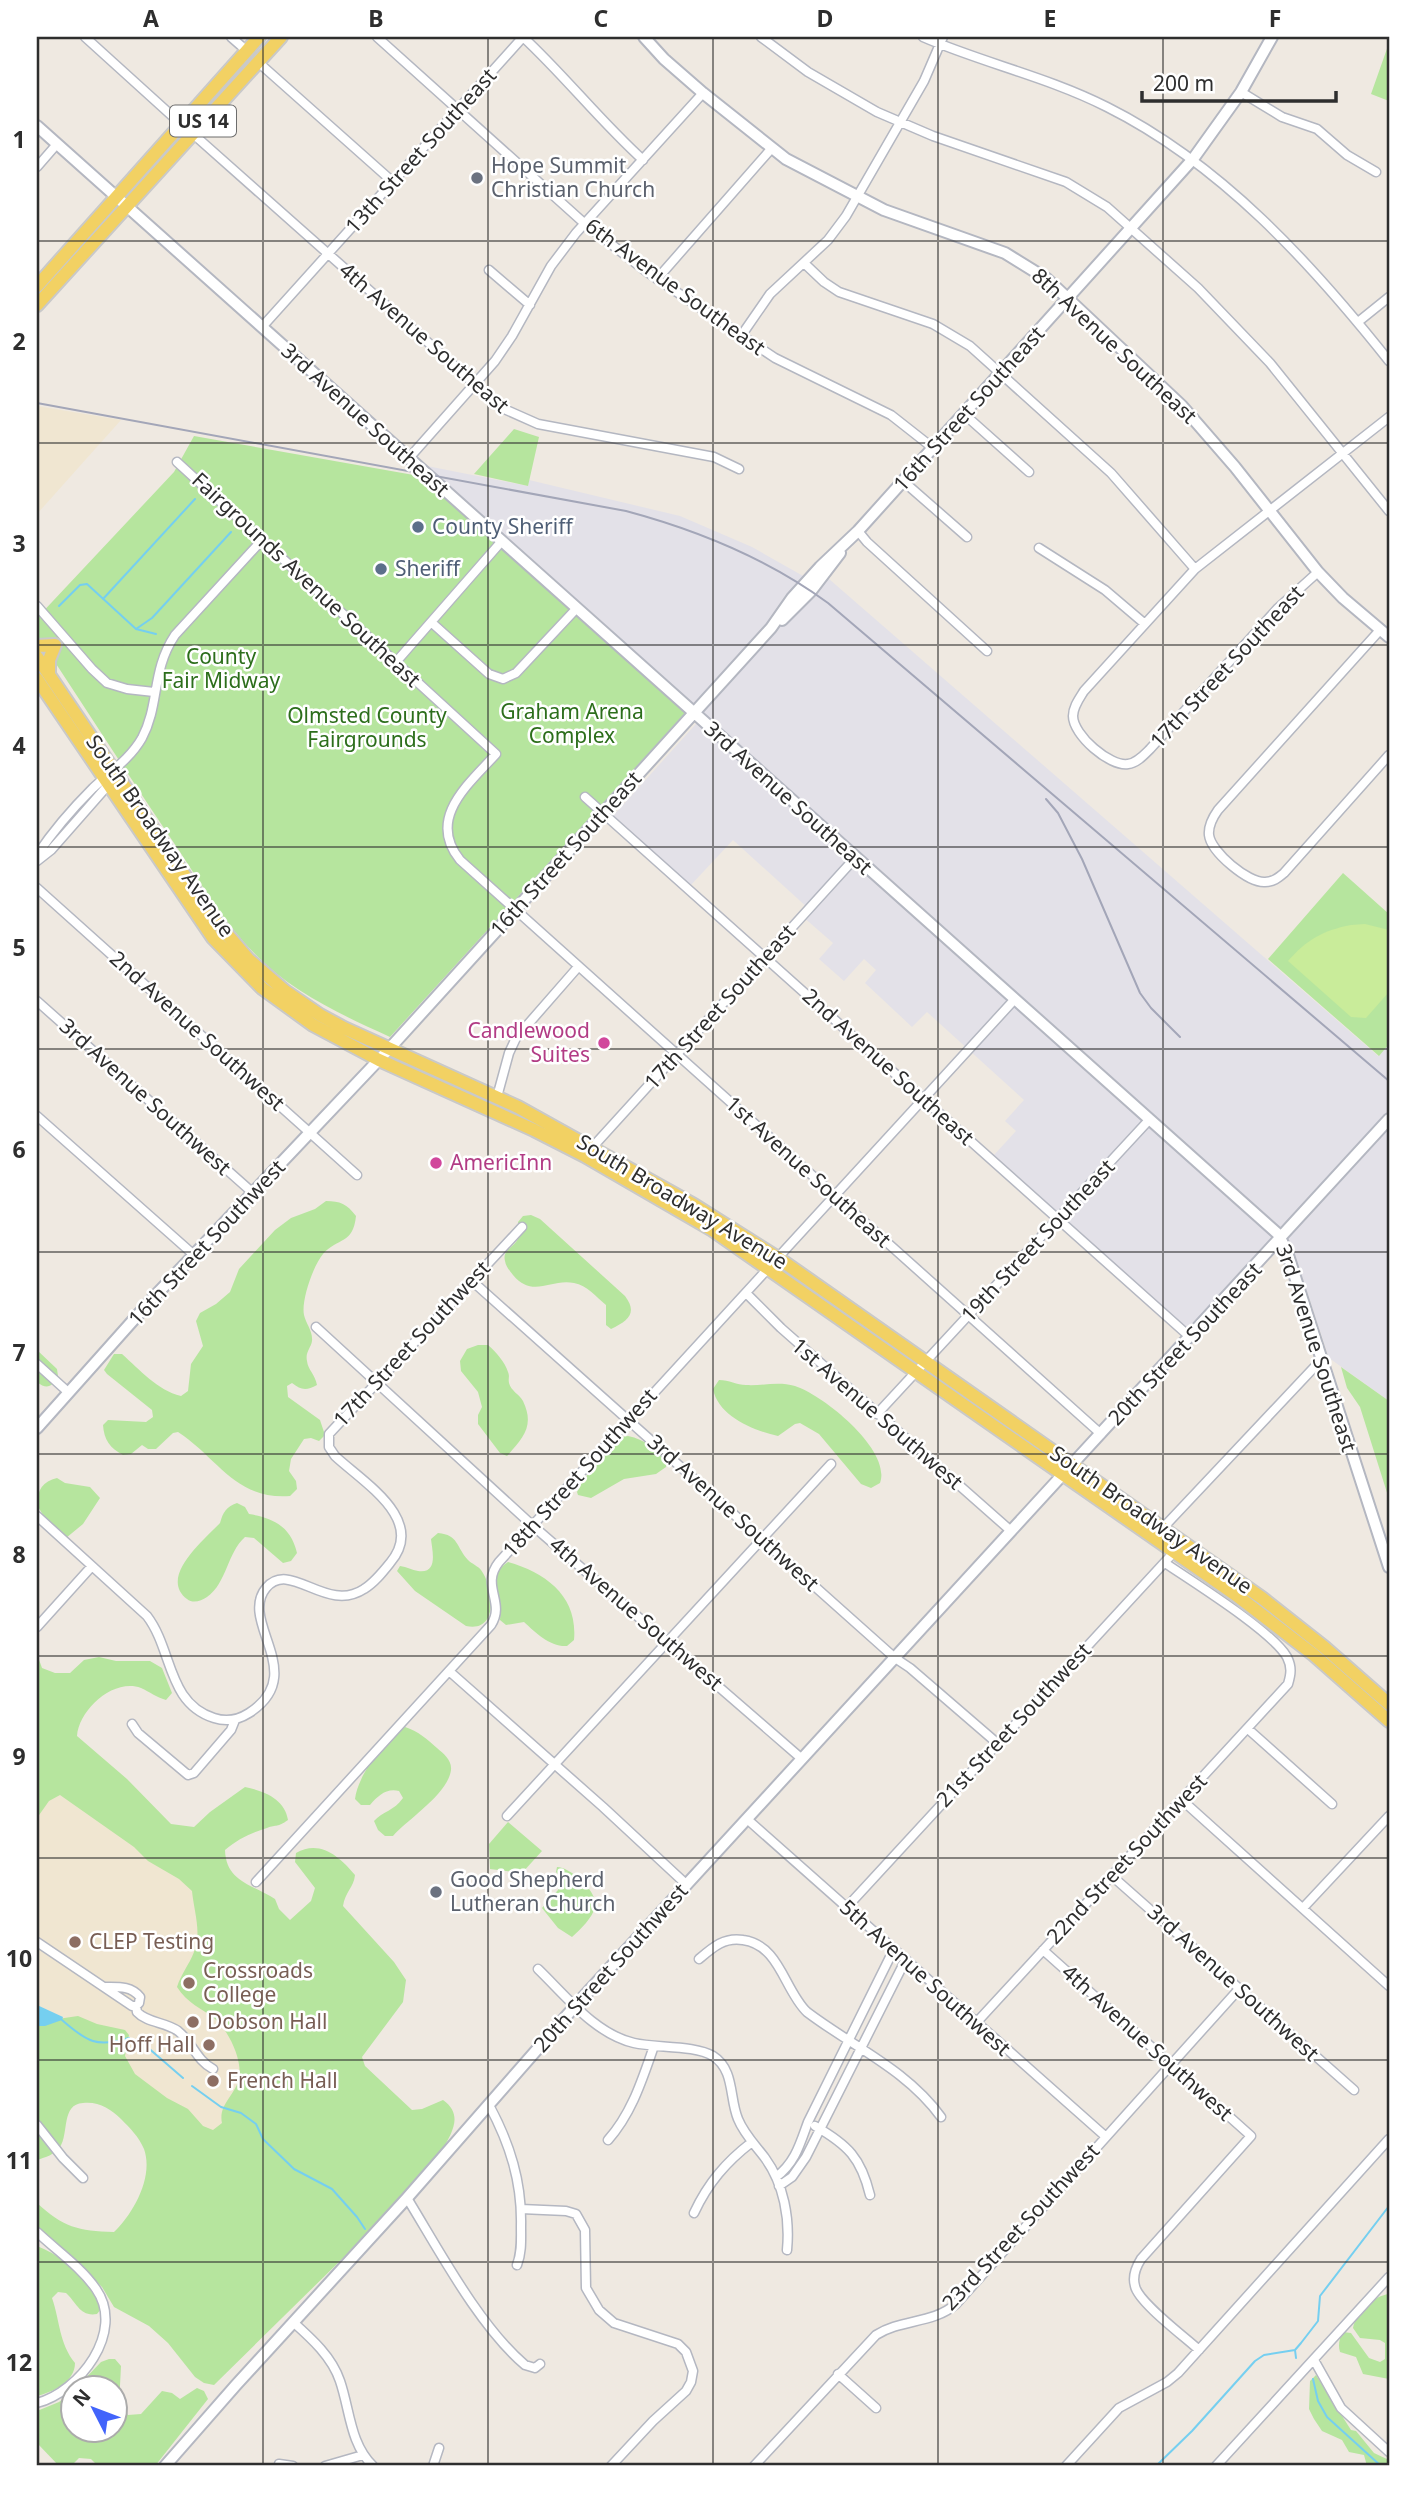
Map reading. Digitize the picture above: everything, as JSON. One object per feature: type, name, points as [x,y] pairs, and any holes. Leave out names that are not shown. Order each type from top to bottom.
[{"type":"main road","name":"US 14","points":[[37,286],[259,37]]},
{"type":"main road","name":"US 14","points":[[37,305],[281,37]]},
{"type":"main road","points":[[37,646],[60,641]]},
{"type":"main road","points":[[43,677],[50,655],[60,641]]},
{"type":"main road","name":"South Broadway Avenue","points":[[37,657],[43,677],[204,925],[239,967],[291,1011],[332,1036],[379,1060],[589,1151]]},
{"type":"main road","name":"South Broadway Avenue","points":[[109,779],[214,919],[248,959],[285,991],[320,1016],[497,1097],[589,1151],[695,1205],[773,1263],[1158,1533],[1283,1614],[1389,1704]]},
{"type":"main road","name":"South Broadway Avenue","points":[[1179,1547],[1284,1631],[1389,1721]]},
{"type":"street","points":[[85,37],[181,124]]},
{"type":"street","points":[[231,37],[247,51]]},
{"type":"street","name":"6th Avenue Southeast","points":[[377,37],[584,222],[657,279],[741,336],[806,375],[891,415],[933,448]]},
{"type":"street","points":[[523,37],[568,81],[610,130],[643,160]]},
{"type":"street","name":"13th Street Southeast","points":[[262,327],[523,37]]},
{"type":"street","name":"8th Avenue Southeast","points":[[644,37],[664,59],[771,149],[857,197],[900,216],[1005,253],[1037,271],[1182,406],[1235,467],[1318,572],[1343,598],[1385,633]]},
{"type":"street","points":[[761,37],[832,88],[901,123],[1066,182],[1098,200],[1198,288],[1270,363],[1389,511]]},
{"type":"street","points":[[923,37],[941,40],[1087,97],[1143,126],[1193,159],[1277,236],[1358,322],[1389,361]]},
{"type":"street","name":"16th Street Southeast","points":[[379,1060],[771,628],[792,598],[820,567],[858,531],[1193,159],[1241,92],[1272,37]]},
{"type":"street","points":[[741,336],[770,295],[833,234],[901,123],[924,81],[941,40]]},
{"type":"street","points":[[258,62],[393,183]]},
{"type":"street","points":[[1241,92],[1282,117],[1317,129],[1347,155],[1376,172]]},
{"type":"street","points":[[409,458],[505,347],[551,266],[584,222],[703,93]]},
{"type":"street","name":"3rd Avenue Southeast","points":[[37,126],[1282,1239],[1389,1567]]},
{"type":"street","name":"4th Avenue Southeast","points":[[192,133],[502,408],[533,423],[714,457],[739,469]]},
{"type":"street","points":[[37,167],[57,144]]},
{"type":"street","points":[[657,279],[771,149]]},
{"type":"street","points":[[804,262],[824,282],[839,292],[921,320],[955,335],[1002,372],[1111,473],[1195,569]]},
{"type":"street","points":[[489,270],[530,305]]},
{"type":"street","points":[[1358,322],[1389,297]]},
{"type":"street","points":[[964,414],[1029,472]]},
{"type":"street","points":[[1039,548],[1105,590],[1145,624],[1195,569],[1389,417]]},
{"type":"street","name":"Fairgrounds Avenue Southeast","points":[[177,462],[496,754]]},
{"type":"street","points":[[903,481],[967,537]]},
{"type":"street","points":[[858,531],[987,651]]},
{"type":"street","points":[[37,861],[51,850],[134,750],[144,734],[149,722],[161,659],[175,635],[262,540]]},
{"type":"street","points":[[396,662],[501,541]]},
{"type":"street","name":"17th Street Southeast","points":[[1145,624],[1084,691],[1073,716],[1077,730],[1108,759],[1120,764],[1130,764],[1140,758],[1278,608],[1318,572]]},
{"type":"street","points":[[37,606],[60,641],[107,683],[154,692]]},
{"type":"street","points":[[431,622],[489,674],[503,680],[516,673],[576,608]]},
{"type":"street","points":[[1385,633],[1215,814],[1210,823],[1209,836],[1216,850],[1254,881],[1265,882],[1278,878],[1389,755]]},
{"type":"street","name":"1st Avenue Southeast","points":[[496,754],[454,803],[449,816],[448,839],[460,860],[1101,1434]]},
{"type":"street","points":[[37,855],[64,820],[109,779]]},
{"type":"street","name":"2nd Avenue Southeast","points":[[585,797],[1190,1338]]},
{"type":"street","name":"17th Street Southeast","points":[[589,1151],[855,858]]},
{"type":"street","name":"2nd Avenue Southwest","points":[[37,888],[357,1175]]},
{"type":"street","points":[[497,1097],[516,1038],[578,967]]},
{"type":"street","name":"3rd Avenue Southwest","points":[[37,1000],[253,1193]]},
{"type":"street","name":"18th Street Southwest","points":[[256,1882],[494,1620],[497,1610],[491,1574],[499,1562],[1014,1000]]},
{"type":"street","name":"16th Street Southwest","points":[[37,1428],[194,1255],[379,1060]]},
{"type":"street","points":[[37,1116],[194,1255]]},
{"type":"street","name":"20th Street Southeast","points":[[1069,1470],[1389,1119]]},
{"type":"street","name":"19th Street Southeast","points":[[877,1414],[1149,1120]]},
{"type":"street","name":"17th Street Southwest","points":[[235,1720],[256,1708],[274,1681],[275,1661],[259,1610],[259,1601],[266,1588],[285,1579],[331,1596],[351,1596],[374,1582],[400,1549],[402,1527],[396,1513],[335,1456],[328,1441],[336,1424],[377,1384],[522,1227]]},
{"type":"street","name":"3rd Avenue Southwest","points":[[471,1280],[895,1658],[997,1743]]},
{"type":"street","name":"1st Avenue Southwest","points":[[746,1293],[779,1327],[1012,1531]]},
{"type":"street","name":"4th Avenue Southwest","points":[[318,1327],[532,1525],[802,1759]]},
{"type":"street","points":[[1158,1533],[1322,1359]]},
{"type":"street","points":[[37,1364],[68,1392]]},
{"type":"street","points":[[507,1816],[831,1464]]},
{"type":"street","name":"20th Street Southwest","points":[[165,2466],[407,2198],[576,2005],[1069,1470]]},
{"type":"street","points":[[37,1517],[132,1600],[152,1622],[163,1644],[178,1689],[186,1700],[200,1712],[213,1718],[235,1720],[231,1730],[194,1773],[188,1775],[183,1774],[138,1733],[132,1724]]},
{"type":"street","name":"21st Street Southwest","points":[[846,1908],[1179,1547]]},
{"type":"street","name":"22nd Street Southwest","points":[[975,2023],[1288,1684],[1291,1670],[1283,1651],[1234,1611],[1165,1563]]},
{"type":"street","points":[[37,1627],[93,1566]]},
{"type":"street","points":[[449,1671],[687,1885]]},
{"type":"street","points":[[1248,1728],[1332,1804]]},
{"type":"street","points":[[1182,1800],[1389,1986]]},
{"type":"street","points":[[1303,1909],[1389,1816]]},
{"type":"street","name":"5th Avenue Southwest","points":[[747,1819],[1105,2136]]},
{"type":"street","name":"3rd Avenue Southwest","points":[[1112,1876],[1354,2090]]},
{"type":"street","points":[[699,1959],[718,1944],[728,1940],[746,1940],[760,1945],[774,1960],[800,2005],[908,2081],[941,2117]]},
{"type":"street","points":[[37,1941],[132,2007],[136,2006]]},
{"type":"street","name":"4th Avenue Southwest","points":[[1043,1950],[1251,2136],[1141,2259],[1135,2272],[1135,2286],[1141,2298],[1199,2350]]},
{"type":"street","points":[[776,2177],[792,2161],[808,2122],[893,1951]]},
{"type":"street","points":[[779,2186],[787,2182],[799,2168],[905,1961]]},
{"type":"street","points":[[538,1969],[606,2032],[633,2043],[702,2052],[719,2060],[729,2078],[739,2122],[776,2177],[788,2221],[787,2250]]},
{"type":"street","points":[[106,1987],[120,1986],[136,1993],[140,1997],[136,2006]]},
{"type":"street","name":"23rd Street Southwest","points":[[754,2466],[868,2341],[884,2330],[936,2317],[956,2304],[1239,1989]]},
{"type":"street","points":[[136,2006],[139,2015],[177,2031],[203,2064],[213,2069]]},
{"type":"street","points":[[608,2140],[633,2104],[654,2046]]},
{"type":"street","points":[[489,2105],[515,2167],[521,2209],[521,2244],[517,2265]]},
{"type":"street","points":[[808,2122],[852,2153],[862,2169],[870,2195]]},
{"type":"street","points":[[37,2125],[83,2178]]},
{"type":"street","points":[[1066,2466],[1115,2412],[1171,2379],[1389,2138]]},
{"type":"street","points":[[694,2213],[719,2172],[752,2142]]},
{"type":"street","points":[[407,2198],[465,2291],[500,2338],[528,2367],[535,2368],[540,2364]]},
{"type":"street","points":[[521,2209],[576,2214],[585,2230],[586,2288],[599,2310],[614,2323],[678,2344],[690,2360],[692,2377],[689,2387],[611,2466]]},
{"type":"street","points":[[37,2232],[97,2290],[104,2305],[105,2321],[102,2339],[74,2384],[60,2394],[37,2403]]},
{"type":"street","points":[[1216,2466],[1389,2277]]},
{"type":"street","points":[[293,2322],[318,2346],[337,2373],[355,2435],[363,2455],[373,2466]]},
{"type":"street","points":[[1314,2360],[1341,2408],[1389,2452]]},
{"type":"street","points":[[838,2374],[876,2408]]},
{"type":"street","points":[[433,2466],[439,2448]]},
{"type":"street","points":[[325,2466],[363,2455]]},
{"type":"street","points":[[279,2464],[293,2466]]},
{"type":"shaded area","points":[[37,406],[121,420],[37,514]]},
{"type":"shaded area","points":[[427,466],[528,486],[529,480],[680,516],[752,547],[812,581],[821,572],[1378,1056],[1389,1044],[1389,1401],[1329,1358],[1291,1243],[1282,1230],[1189,1330],[994,1155],[1016,1131],[1005,1121],[1024,1100],[927,1012],[912,1027],[865,983],[876,970],[864,959],[844,981],[819,959],[833,943],[802,916],[809,909],[733,840],[690,886],[613,816],[704,715]]},
{"type":"shaded area","name":"Crossroads College","points":[[64,1732],[351,2059],[321,2274],[92,2066],[37,2114],[37,1762]]},
{"type":"green space","points":[[1389,43],[1389,101],[1371,94]]},
{"type":"green space","points":[[514,429],[539,437],[528,486],[474,474]]},
{"type":"green space","name":"Olmsted County Fairgrounds","points":[[194,436],[425,477],[685,713],[390,1037],[302,992],[270,968],[244,942],[206,892],[37,635],[37,618],[174,472]]},
{"type":"green space","points":[[1343,873],[1389,914],[1389,1044],[1379,1056],[1268,959]]},
{"type":"green space","points":[[1365,924],[1389,930],[1389,992],[1366,1018],[1351,1017],[1288,961],[1316,937],[1351,925]]},
{"type":"green space","points":[[326,1201],[343,1204],[356,1216],[352,1232],[319,1259],[306,1293],[304,1315],[312,1337],[307,1358],[317,1385],[304,1389],[292,1383],[287,1386],[288,1397],[320,1420],[325,1435],[319,1441],[304,1439],[291,1459],[289,1471],[296,1481],[297,1489],[290,1496],[255,1491],[228,1475],[178,1432],[173,1433],[156,1449],[148,1449],[142,1445],[131,1454],[123,1455],[108,1443],[103,1425],[108,1420],[146,1422],[153,1417],[152,1410],[104,1370],[114,1354],[122,1354],[149,1379],[172,1393],[181,1396],[188,1391],[191,1364],[203,1346],[196,1321],[200,1313],[230,1292],[239,1269],[275,1230],[291,1218],[315,1209]]},
{"type":"green space","points":[[531,1215],[540,1219],[625,1296],[631,1307],[626,1320],[611,1329],[606,1325],[606,1305],[579,1284],[566,1282],[535,1287],[520,1282],[513,1275],[506,1265],[505,1254],[518,1239],[518,1222],[523,1216]]},
{"type":"green space","points":[[488,1345],[500,1357],[508,1372],[510,1386],[526,1410],[526,1431],[507,1456],[500,1453],[478,1424],[482,1407],[478,1392],[461,1371],[460,1361],[467,1349]]},
{"type":"green space","points":[[37,1350],[57,1369],[58,1376],[49,1386],[37,1382]]},
{"type":"green space","points":[[1341,1367],[1389,1401],[1389,1499],[1360,1407],[1347,1388]]},
{"type":"green space","points":[[719,1380],[743,1385],[795,1386],[822,1400],[866,1440],[876,1455],[881,1470],[880,1483],[871,1488],[861,1484],[819,1434],[800,1423],[778,1436],[738,1421],[716,1399],[713,1389]]},
{"type":"green space","points":[[628,1436],[645,1442],[654,1449],[667,1461],[666,1467],[656,1474],[624,1479],[591,1498],[578,1495],[581,1484],[597,1463],[622,1437]]},
{"type":"green space","points":[[57,1478],[65,1483],[90,1487],[100,1498],[83,1524],[66,1538],[46,1520],[37,1505],[42,1487]]},
{"type":"green space","points":[[237,1503],[245,1507],[249,1514],[274,1521],[286,1530],[297,1553],[291,1561],[283,1563],[254,1538],[245,1537],[234,1551],[214,1591],[200,1601],[189,1601],[179,1590],[181,1570],[195,1548],[220,1523],[226,1510]]},
{"type":"green space","points":[[438,1533],[454,1539],[468,1560],[480,1569],[485,1578],[491,1607],[484,1623],[466,1626],[415,1591],[397,1571],[400,1566],[418,1571],[429,1569],[433,1560],[431,1539]]},
{"type":"green space","points":[[508,1562],[547,1580],[565,1599],[574,1625],[574,1640],[567,1646],[549,1642],[524,1622],[506,1625],[500,1620],[496,1580],[501,1568]]},
{"type":"green space","points":[[37,1654],[42,1668],[55,1673],[70,1673],[84,1660],[99,1657],[116,1661],[150,1661],[162,1668],[172,1693],[166,1700],[141,1688],[130,1686],[109,1692],[99,1698],[84,1716],[77,1736],[127,1779],[171,1824],[194,1827],[245,1787],[278,1801],[288,1820],[250,1834],[235,1843],[225,1850],[226,1861],[235,1876],[275,1899],[279,1909],[290,1920],[311,1901],[315,1888],[295,1862],[296,1853],[305,1849],[321,1849],[336,1856],[349,1868],[355,1875],[343,1906],[394,1962],[406,1980],[403,2002],[362,2057],[365,2066],[412,2110],[422,2109],[443,2100],[453,2112],[452,2131],[441,2152],[343,2258],[214,2385],[195,2377],[168,2343],[149,2326],[114,2307],[102,2287],[37,2227],[37,2203],[55,2218],[72,2226],[114,2232],[140,2194],[146,2160],[140,2141],[121,2119],[104,2106],[83,2103],[71,2108],[60,2147],[52,2154],[37,2160],[37,2022],[78,2016],[97,2024],[125,2030],[129,2035],[125,2056],[135,2074],[167,2098],[188,2109],[203,2126],[213,2130],[222,2123],[222,2111],[237,2085],[240,2072],[237,2055],[225,2031],[177,1987],[196,1944],[197,1929],[192,1891],[60,1795],[49,1801],[37,1818]]},
{"type":"green space","points":[[405,1727],[422,1736],[442,1753],[449,1760],[451,1770],[443,1788],[435,1797],[393,1836],[385,1836],[374,1821],[400,1802],[403,1798],[399,1791],[386,1792],[370,1805],[361,1805],[355,1799],[361,1779],[373,1759],[389,1740]]},
{"type":"green space","points":[[508,1822],[542,1851],[522,1873],[490,1869],[489,1844]]},
{"type":"green space","points":[[557,1867],[569,1871],[582,1881],[593,1894],[595,1901],[592,1915],[572,1937],[558,1928],[542,1908],[558,1890],[562,1879],[556,1872]]},
{"type":"green space","points":[[37,2246],[57,2256],[75,2271],[91,2289],[101,2309],[97,2314],[87,2313],[66,2293],[58,2292],[52,2298],[63,2340],[75,2363],[74,2370],[72,2374],[60,2374],[60,2386],[37,2396]]},
{"type":"green space","points":[[1389,2294],[1389,2379],[1363,2374],[1356,2357],[1340,2352],[1339,2345],[1343,2332],[1351,2333],[1369,2358],[1380,2362],[1385,2359],[1385,2343],[1360,2338],[1353,2328],[1366,2306]]},
{"type":"green space","points":[[115,2359],[121,2366],[121,2374],[89,2374],[101,2362]]},
{"type":"green space","points":[[1316,2375],[1351,2430],[1356,2431],[1374,2453],[1389,2460],[1389,2466],[1367,2466],[1364,2455],[1349,2452],[1342,2440],[1322,2431],[1309,2409],[1310,2381]]},
{"type":"green space","points":[[197,2388],[204,2391],[208,2399],[155,2466],[98,2466],[91,2459],[79,2458],[72,2465],[59,2466],[37,2443],[37,2411],[59,2402],[60,2444],[130,2444],[130,2415],[141,2414],[162,2391],[172,2393],[180,2399]]},
{"type":"water","points":[[37,2005],[63,2017],[62,2020],[37,2026]]},
{"type":"waterway","points":[[103,599],[195,499]]},
{"type":"waterway","points":[[136,629],[152,618],[231,532]]},
{"type":"waterway","points":[[59,606],[80,585],[87,584],[136,629],[156,634]]},
{"type":"waterway","points":[[62,2020],[93,2041],[109,2042],[129,2038]]},
{"type":"waterway","points":[[146,2046],[183,2078]]},
{"type":"waterway","points":[[192,2086],[221,2107],[241,2113],[256,2124],[263,2139],[294,2169],[332,2189],[365,2229]]},
{"type":"waterway","points":[[1156,2466],[1192,2431],[1255,2361],[1264,2355],[1295,2350],[1318,2321],[1320,2296],[1389,2206]]},
{"type":"waterway","points":[[1295,2350],[1296,2358]]},
{"type":"waterway","points":[[1313,2379],[1318,2401],[1327,2417],[1381,2466]]},
{"type":"railway","points":[[37,403],[626,511],[679,527],[756,560],[828,603],[1389,1081]]},
{"type":"railway","points":[[1046,799],[1058,813],[1082,859],[1140,993],[1180,1037]]},
{"type":"place","name":"Hope Summit Christian Church","points":[[477,178]]},
{"type":"place","name":"County Sheriff","points":[[418,527]]},
{"type":"place","name":"Sheriff","points":[[381,569]]},
{"type":"place","name":"Candlewood Suites","points":[[604,1043]]},
{"type":"place","name":"AmericInn","points":[[436,1163]]},
{"type":"place","name":"Good Shepherd Lutheran Church","points":[[436,1892]]},
{"type":"place","name":"CLEP Testing","points":[[75,1942]]},
{"type":"place","name":"Crossroads College","points":[[189,1983]]},
{"type":"place","name":"Dobson Hall","points":[[193,2022]]},
{"type":"place","name":"Hoff Hall","points":[[209,2045]]},
{"type":"place","name":"French Hall","points":[[213,2081]]},
{"type":"park label","name":"County Fair Midway","points":[[221,669]]},
{"type":"park label","name":"Graham Arena Complex","points":[[572,724]]}]
